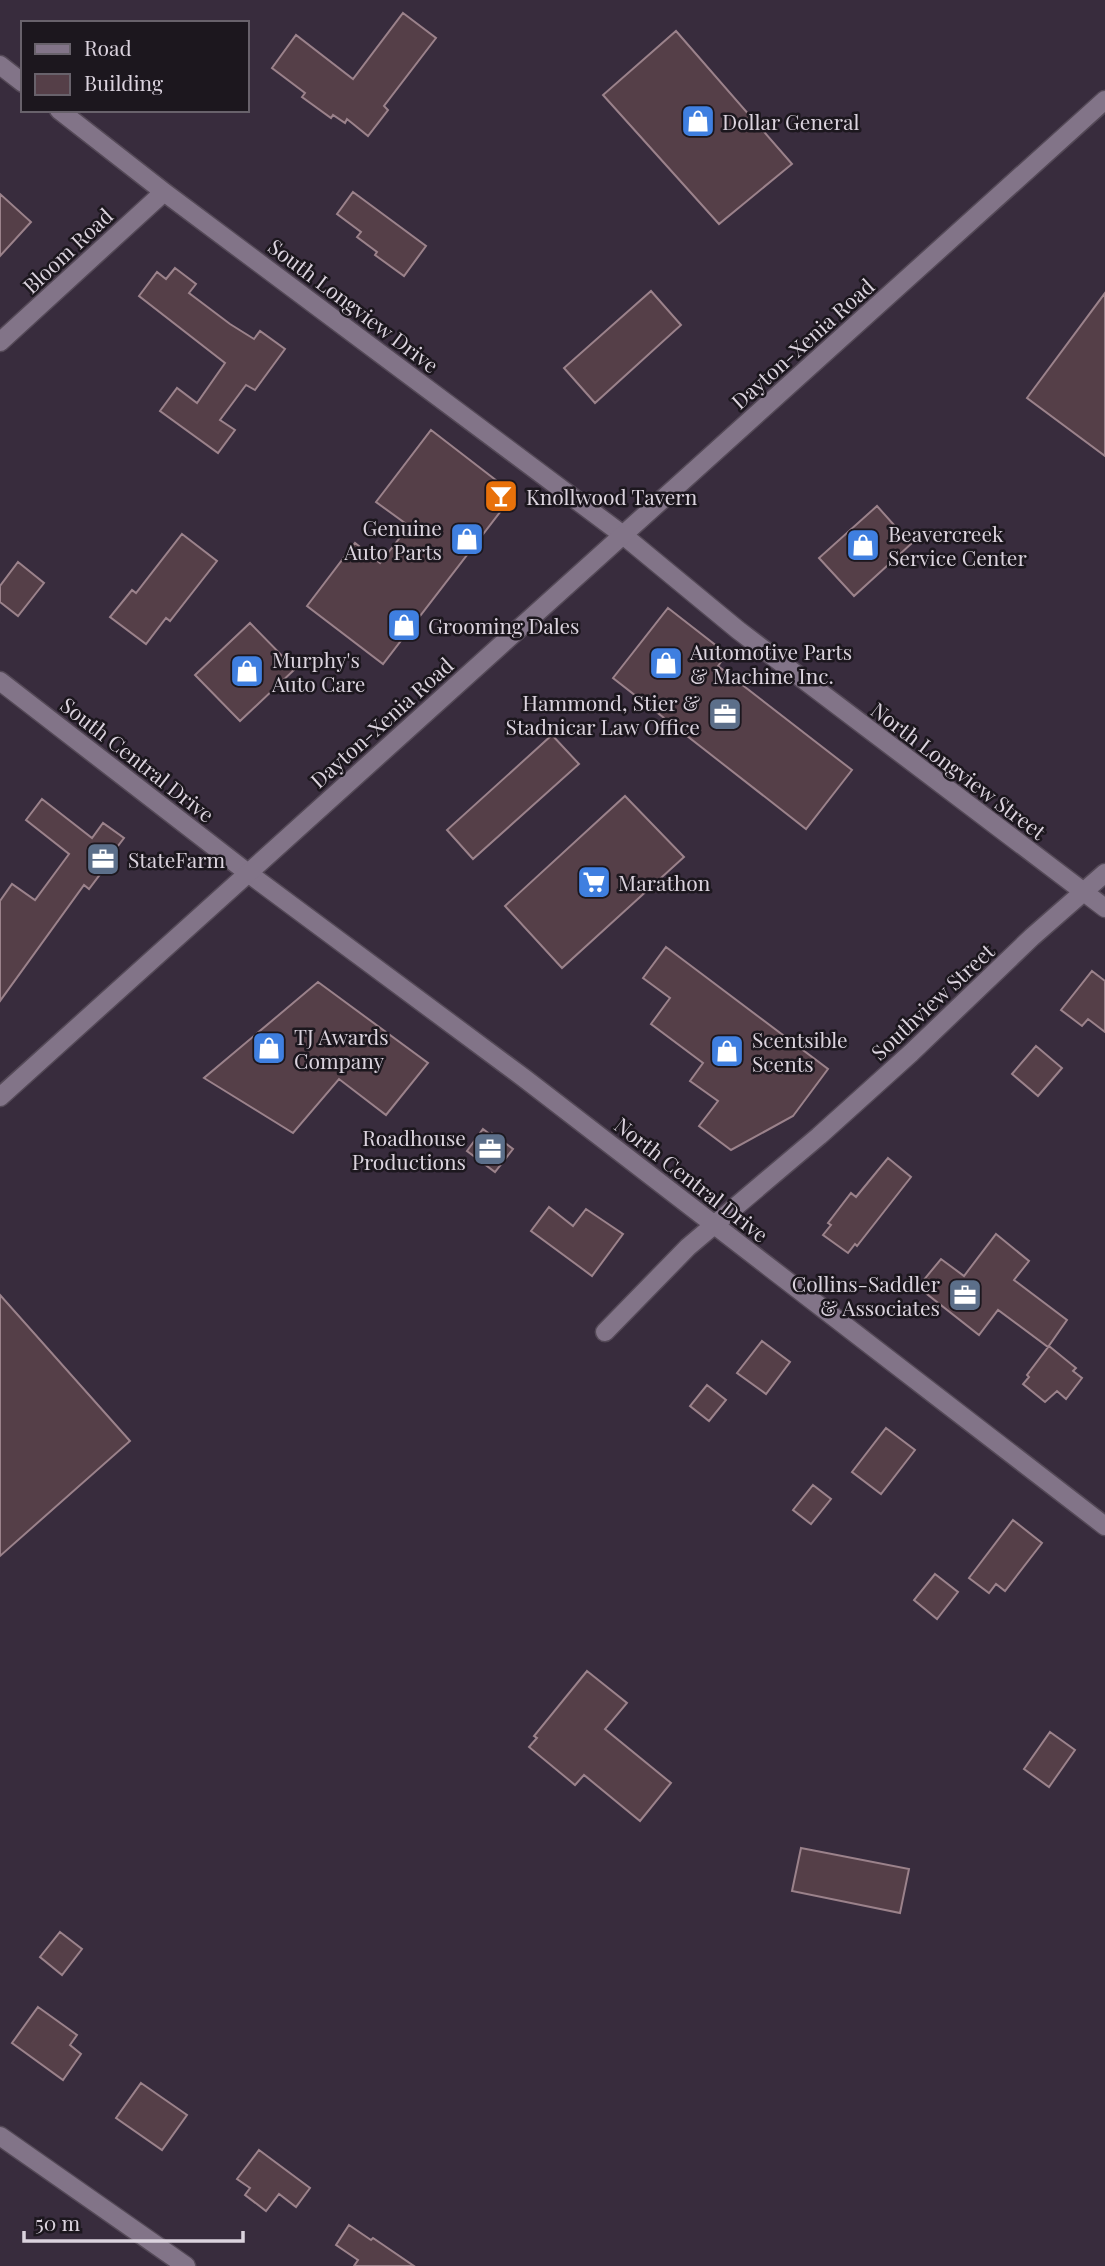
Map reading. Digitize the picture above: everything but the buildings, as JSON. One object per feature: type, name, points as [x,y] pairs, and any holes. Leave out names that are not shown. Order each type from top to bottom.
[{"type":"street","points":[[0,65],[21,81]]},
{"type":"street","name":"Dayton-Xenia Road","points":[[0,1097],[1105,100]]},
{"type":"street","name":"South Longview Drive","points":[[62,112],[164,192],[623,535]]},
{"type":"street","name":"Bloom Road","points":[[0,342],[164,192]]},
{"type":"street","name":"North Longview Street","points":[[623,535],[748,638],[1105,908]]},
{"type":"street","name":"South Central Drive","points":[[0,681],[248,873]]},
{"type":"street","name":"North Central Drive","points":[[248,873],[454,1025],[1105,1526]]},
{"type":"street","name":"Southview Street","points":[[605,1332],[688,1247],[904,1060],[1032,937],[1105,873]]},
{"type":"street","points":[[0,2136],[186,2266]]},
{"type":"place","name":"Dollar General","points":[[698,121]]},
{"type":"place","name":"Knollwood Tavern","points":[[501,496]]},
{"type":"place","name":"Genuine Auto Parts","points":[[467,539]]},
{"type":"place","name":"Beavercreek Service Center","points":[[863,545]]},
{"type":"place","name":"Grooming Dales","points":[[404,625]]},
{"type":"place","name":"Automotive Parts & Machine Inc.","points":[[666,663]]},
{"type":"place","name":"Murphy's Auto Care","points":[[247,671]]},
{"type":"place","name":"Hammond, Stier & Stadnicar Law Office","points":[[725,714]]},
{"type":"place","name":"StateFarm","points":[[103,859]]},
{"type":"place","name":"Marathon","points":[[594,882]]},
{"type":"place","name":"TJ Awards Company","points":[[269,1048]]},
{"type":"place","name":"Scentsible Scents","points":[[727,1051]]},
{"type":"place","name":"Roadhouse Productions","points":[[490,1149]]},
{"type":"place","name":"Collins-Saddler & Associates","points":[[965,1295]]}]
